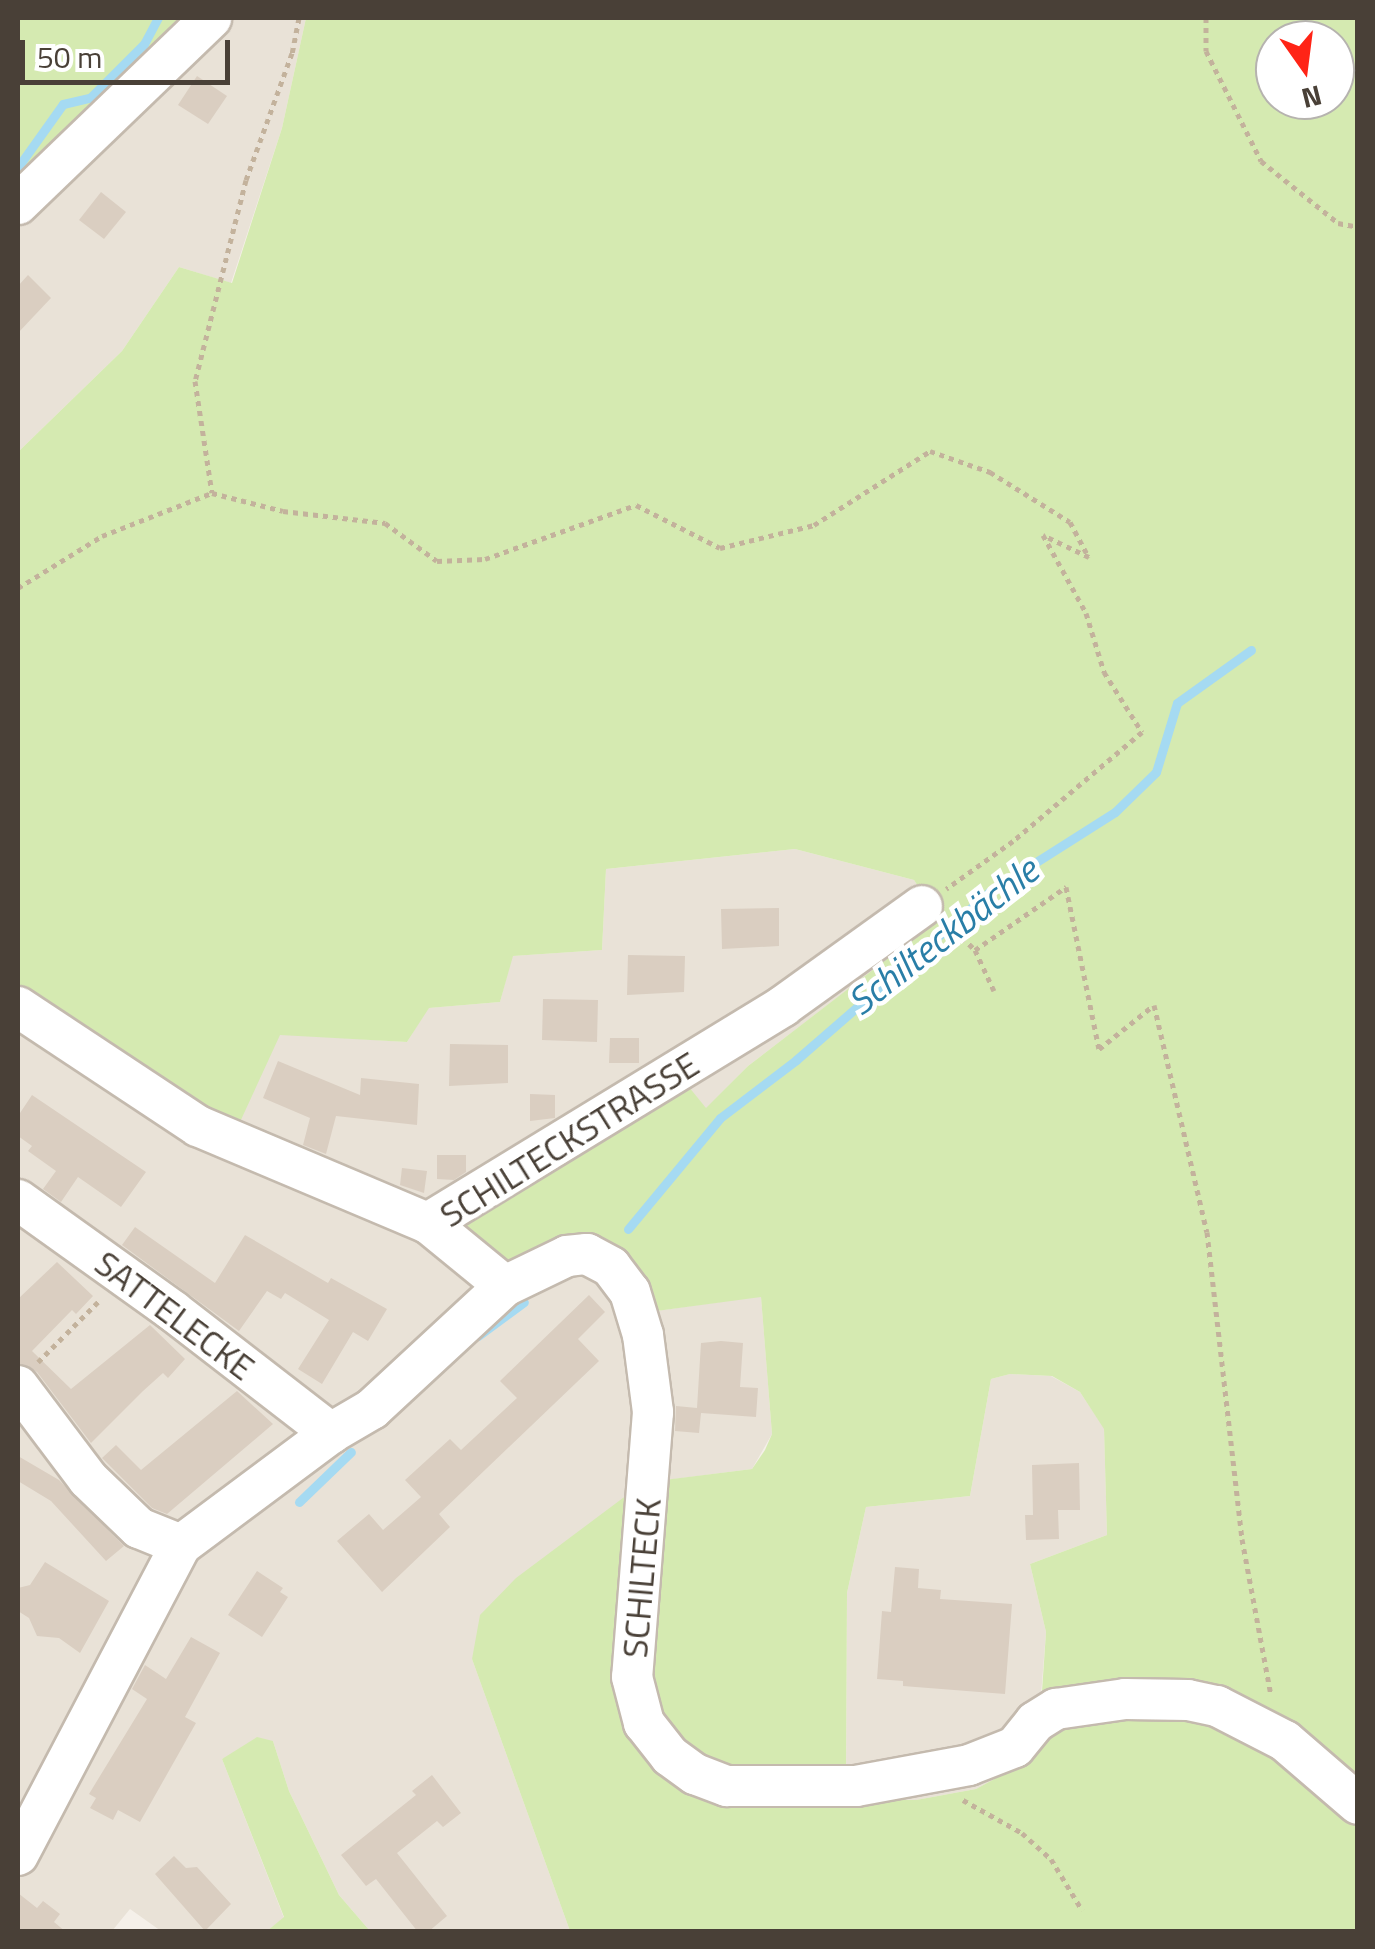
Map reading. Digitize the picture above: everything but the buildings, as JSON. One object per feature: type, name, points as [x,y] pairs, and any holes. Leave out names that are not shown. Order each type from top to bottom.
[{"type":"street","points":[[18,204],[210,18]]},
{"type":"street","name":"SCHILTECKSTRASSE","points":[[504,1286],[428,1223],[934,914]]},
{"type":"street","points":[[18,1007],[198,1126],[428,1223]]},
{"type":"street","name":"SATTELECKE","points":[[18,1200],[331,1433]]},
{"type":"street","name":"SCHILTECK","points":[[504,1286],[567,1256],[587,1254],[611,1267],[630,1292],[643,1335],[654,1412],[632,1677],[644,1722],[670,1756],[695,1774],[727,1786],[838,1787],[904,1778],[969,1765],[1015,1747],[1044,1714],[1056,1708],[1124,1699],[1188,1700],[1217,1706],[1274,1737],[1358,1804]]},
{"type":"street","points":[[18,1854],[181,1546],[406,1382],[504,1286]]},
{"type":"street","points":[[24,1378],[88,1479],[139,1528],[181,1546]]},
{"type":"path","points":[[212,493],[196,380],[246,180],[292,54],[299,18]]},
{"type":"path","points":[[1206,18],[1206,51],[1261,161],[1338,223],[1358,227]]},
{"type":"path","points":[[18,588],[102,536],[212,493],[283,511],[385,523],[437,562],[485,558],[636,505],[720,548],[814,524],[930,451],[990,472],[1070,522],[1089,557],[1044,534],[1086,612],[1104,672],[1142,732],[934,914],[975,950],[994,991]]},
{"type":"path","points":[[975,950],[1066,887],[1099,1050],[1154,1005],[1207,1232],[1242,1538],[1258,1611],[1274,1737]]},
{"type":"path","points":[[24,1378],[125,1276]]},
{"type":"path","points":[[904,1778],[982,1808],[1022,1833],[1050,1858],[1082,1910]]},
{"type":"shaded area","points":[[197,18],[306,18],[282,128],[231,283],[179,267],[122,351],[18,452],[18,188]]},
{"type":"shaded area","points":[[795,849],[914,880],[940,919],[748,1066],[706,1109],[680,1077],[574,1238],[649,1312],[761,1296],[772,1434],[752,1469],[643,1483],[472,1659],[570,1931],[370,1931],[339,1895],[289,1791],[273,1741],[222,1759],[284,1918],[267,1931],[161,1931],[130,1909],[112,1931],[18,1931],[18,987],[61,1020],[407,1042],[428,1008],[500,1002],[512,956],[602,950],[606,869]]},
{"type":"shaded area","points":[[1010,1374],[1051,1376],[1080,1392],[1104,1428],[1107,1535],[1030,1564],[1046,1632],[1037,1746],[1009,1771],[976,1789],[916,1800],[846,1798],[847,1593],[866,1507],[970,1496],[991,1379]]},
{"type":"green space","points":[[18,18],[197,18],[18,188]]},
{"type":"green space","points":[[306,18],[1357,18],[1357,1931],[570,1931],[472,1659],[480,1615],[516,1578],[643,1483],[624,1660],[629,1698],[658,1759],[694,1779],[754,1799],[916,1800],[976,1789],[1009,1771],[1036,1746],[1039,1727],[1088,1712],[1120,1708],[1160,1711],[1230,1734],[1228,1701],[1129,1689],[1041,1706],[1046,1632],[1030,1564],[1107,1535],[1104,1429],[1080,1392],[1052,1376],[1010,1374],[991,1379],[970,1496],[866,1507],[847,1593],[846,1780],[766,1782],[715,1772],[660,1730],[642,1686],[656,1481],[752,1469],[765,1450],[772,1434],[761,1297],[649,1312],[636,1285],[616,1261],[574,1238],[506,1261],[462,1222],[481,1197],[680,1076],[706,1108],[748,1066],[939,919],[914,880],[795,849],[606,869],[602,950],[513,956],[500,1002],[429,1008],[407,1042],[280,1035],[234,1135],[18,987],[18,452],[122,351],[179,267],[232,283],[282,128]]},
{"type":"green space","points":[[257,1737],[273,1741],[289,1791],[339,1895],[370,1931],[267,1931],[284,1917],[222,1759]]},
{"type":"waterway","points":[[18,167],[63,104],[90,98],[144,44],[158,18]]},
{"type":"waterway","name":"Schilteckbächle","points":[[628,1229],[720,1118],[796,1060],[989,892],[1115,812],[1156,772],[1177,703],[1251,650]]},
{"type":"waterway","name":"Schilteckbächle","points":[[478,1336],[524,1302]]},
{"type":"waterway","name":"Schilteckbächle","points":[[299,1502],[351,1452]]}]
